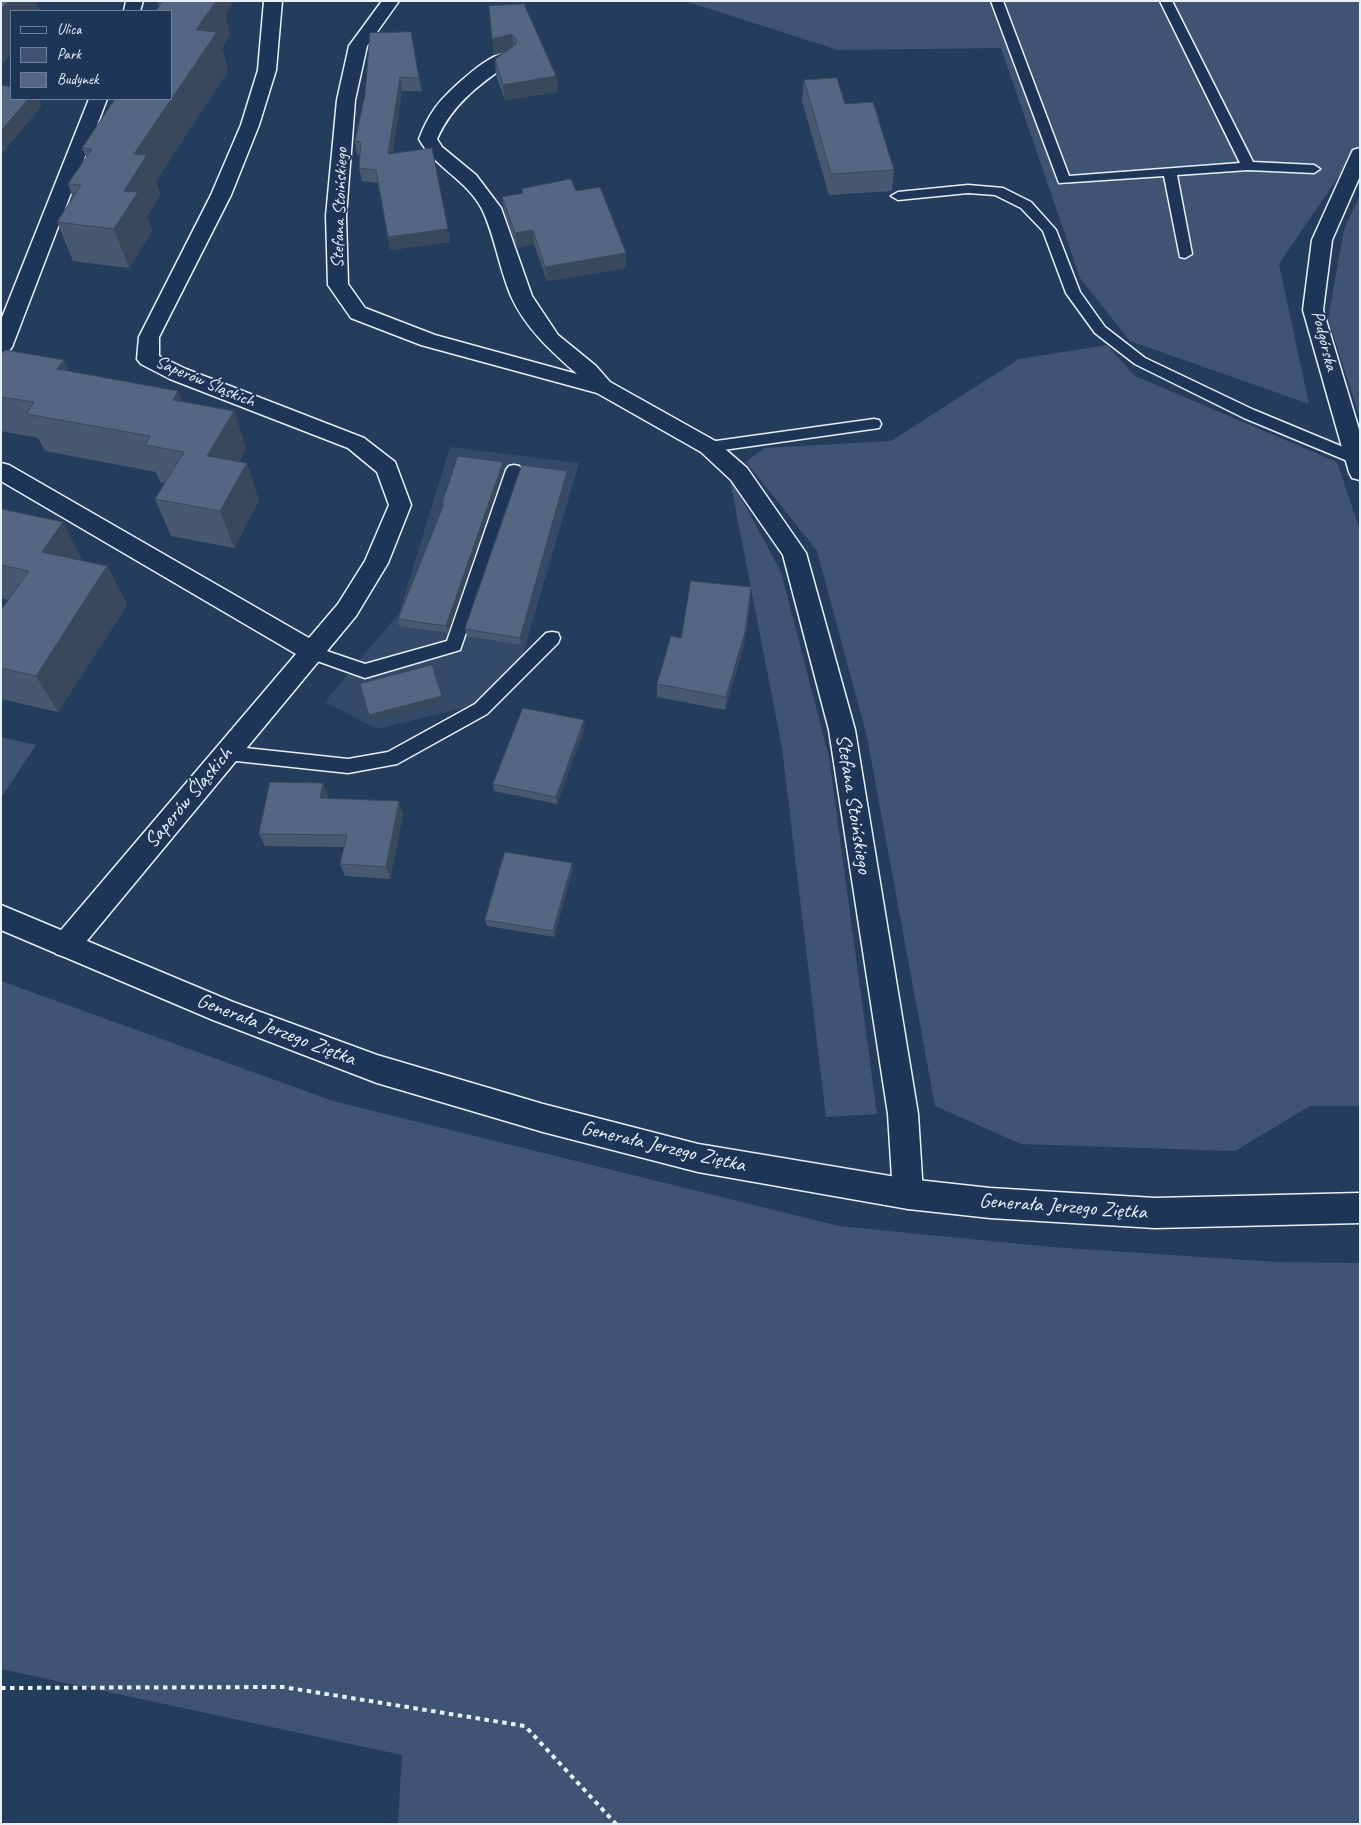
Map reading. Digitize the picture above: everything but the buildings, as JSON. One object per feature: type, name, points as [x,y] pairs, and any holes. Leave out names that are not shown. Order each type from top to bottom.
[{"type":"street","name":"Saperów Śląskich","points":[[66,945],[347,610],[376,563],[400,505],[387,468],[356,443],[178,374],[148,359],[149,338],[221,195],[250,125],[267,70],[273,1]]},
{"type":"street","name":"Stefana Stoińskiego","points":[[391,1],[358,46],[346,100],[336,216],[338,285],[358,313],[428,340],[604,388],[709,447],[739,474],[794,553],[842,730],[903,1114],[908,1194]]},
{"type":"street","name":"Stefana Stoińskiego","points":[[508,56],[456,94],[434,121],[428,139],[434,150],[469,179],[491,208],[522,297],[550,340],[588,371],[604,388]]},
{"type":"street","points":[[1,347],[98,100]]},
{"type":"street","name":"Podgórska","points":[[1357,465],[1313,310],[1322,240],[1360,154]]},
{"type":"street","points":[[1,471],[312,652]]},
{"type":"street","name":"Generała Jerzego Ziętka","points":[[1,917],[223,1011],[377,1070],[543,1118],[698,1158],[908,1194],[990,1203],[1156,1213],[1360,1208]]},
{"type":"lane","points":[[997,1],[1064,180],[1248,166],[1314,169]]},
{"type":"lane","points":[[1166,1],[1248,166]]},
{"type":"lane","points":[[1170,172],[1185,254]]},
{"type":"lane","points":[[898,196],[968,189],[998,191],[1026,205],[1049,230],[1073,293],[1100,330],[1140,361],[1357,465]]},
{"type":"lane","points":[[709,447],[874,424]]},
{"type":"lane","points":[[312,652],[365,671],[454,645],[514,470]]},
{"type":"lane","points":[[227,753],[348,766],[391,759],[481,709],[552,638]]},
{"type":"path","points":[[1,1688],[283,1687],[525,1726],[616,1824]]},
{"type":"shaded area","points":[[450,447],[579,463],[521,661],[472,706],[377,729],[325,702],[399,613]]},
{"type":"green space","points":[[685,1],[1360,1],[1360,145],[1279,264],[1309,404],[1130,341],[1080,278],[1001,48],[838,50]]},
{"type":"green space","points":[[1360,195],[1360,418],[1328,319],[1344,229]]},
{"type":"green space","points":[[1107,345],[1135,376],[1337,462],[1360,530],[1360,1106],[1310,1106],[1235,1151],[1021,1144],[935,1106],[867,737],[817,551],[746,462],[764,448],[891,441],[1019,359]]},
{"type":"green space","points":[[729,475],[781,572],[829,757],[877,1114],[826,1117],[782,748]]},
{"type":"green space","points":[[1,737],[36,745],[1,798]]},
{"type":"green space","points":[[1,981],[333,1101],[839,1226],[1051,1247],[1276,1262],[1360,1263],[1360,1824],[398,1824],[402,1755],[1,1669]]}]
